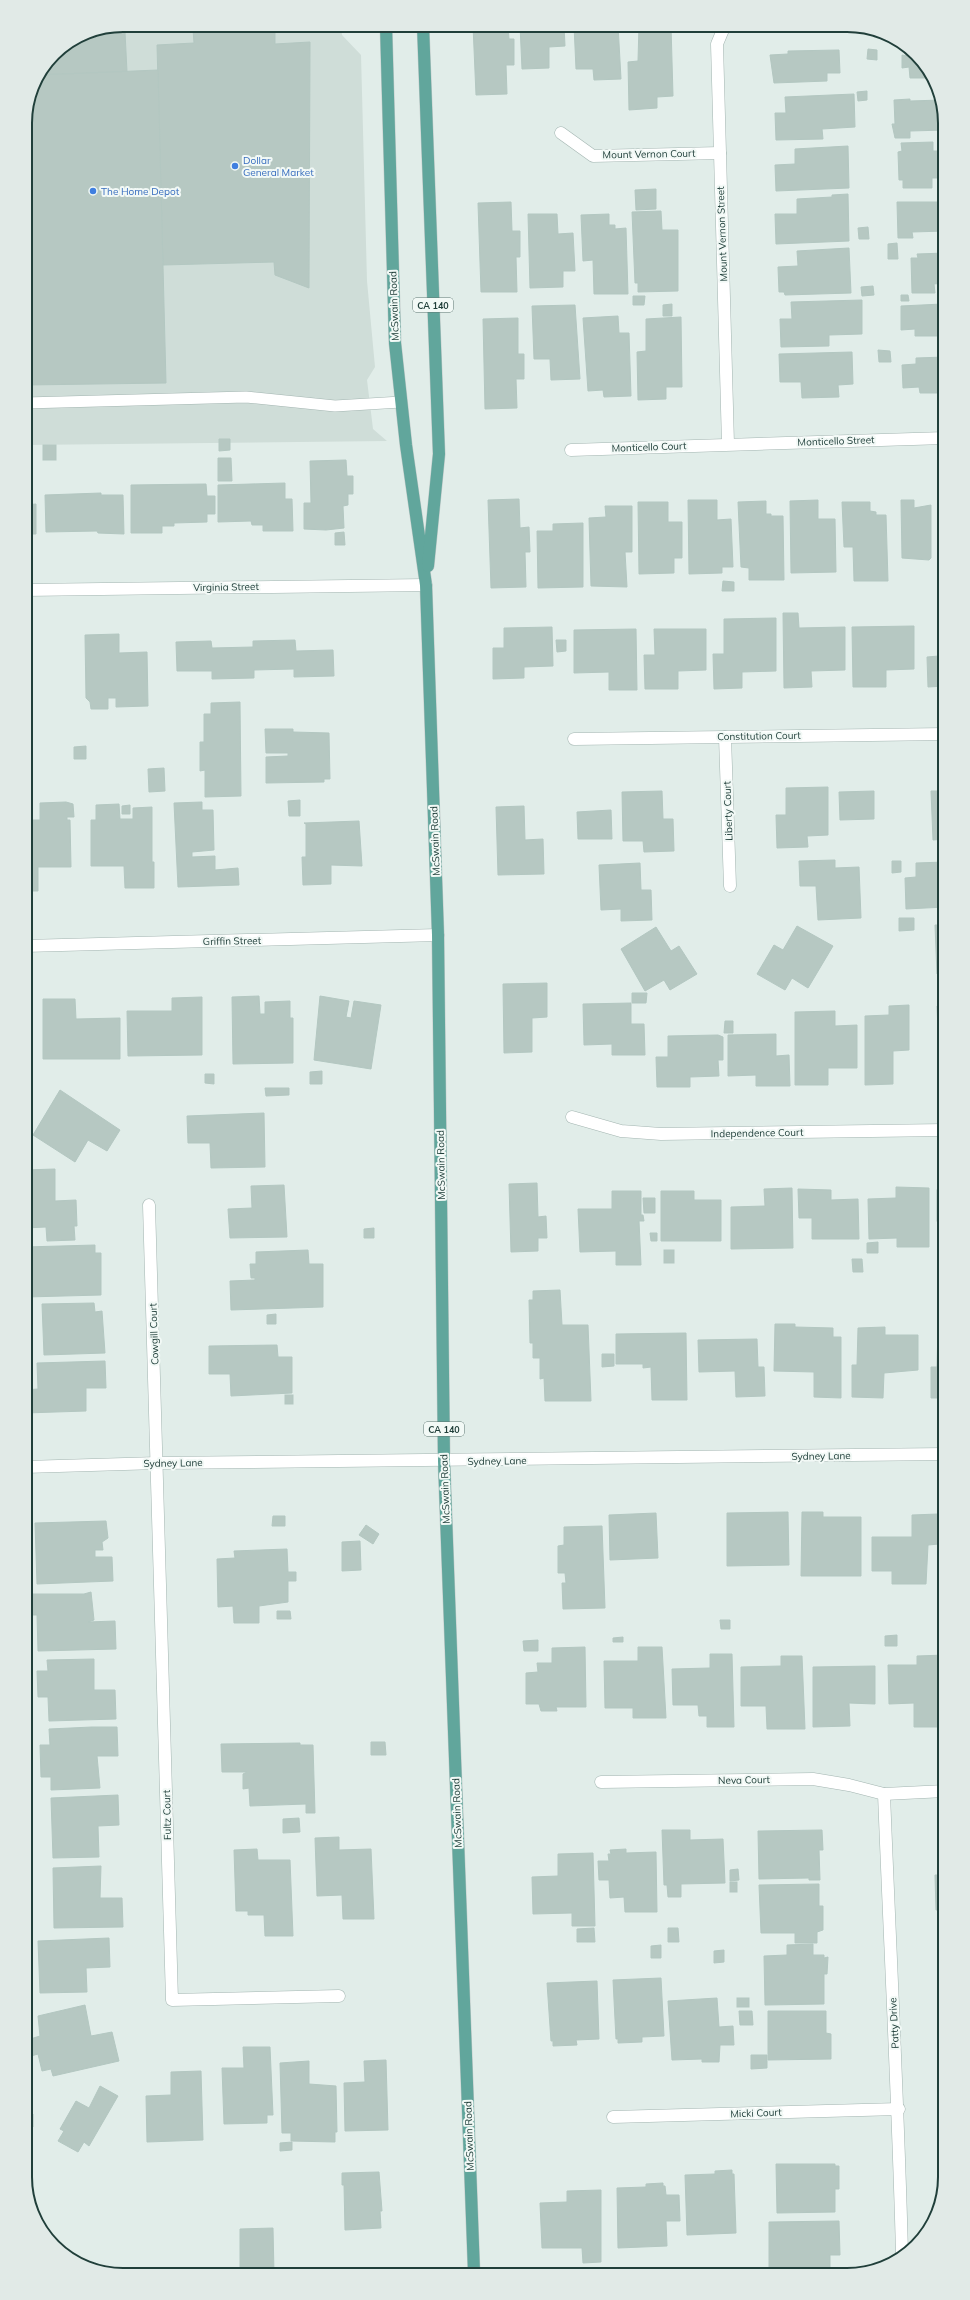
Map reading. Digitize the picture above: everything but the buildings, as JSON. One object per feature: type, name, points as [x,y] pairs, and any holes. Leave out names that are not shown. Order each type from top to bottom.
[{"type":"main road","name":"McSwain Road","points":[[386,32],[394,311],[401,402],[426,585],[438,935],[444,1462],[474,2268]]},
{"type":"main road","name":"McSwain Road","points":[[423,32],[439,454],[426,585]]},
{"type":"street","name":"Mount Vernon Street","points":[[722,32],[717,44],[728,444]]},
{"type":"street","name":"Mount Vernon Court","points":[[561,133],[593,156],[720,153]]},
{"type":"street","name":"Monticello Street","points":[[728,444],[938,438]]},
{"type":"street","name":"Monticello Court","points":[[571,450],[728,444]]},
{"type":"street","name":"Virginia Street","points":[[32,590],[426,585]]},
{"type":"street","name":"Constitution Court","points":[[574,739],[938,734]]},
{"type":"street","name":"Liberty Court","points":[[725,737],[730,886]]},
{"type":"street","name":"Griffin Street","points":[[32,946],[438,935]]},
{"type":"street","name":"Independence Court","points":[[572,1117],[621,1131],[661,1134],[938,1130]]},
{"type":"street","name":"Cowgill Court","points":[[150,1205],[158,1463]]},
{"type":"street","name":"Sydney Lane","points":[[32,1467],[158,1463],[444,1462],[938,1454]]},
{"type":"street","name":"Fultz Court","points":[[158,1463],[172,2000],[339,1996]]},
{"type":"street","name":"Neva Court","points":[[601,1782],[813,1780],[849,1785],[884,1794],[938,1791]]},
{"type":"street","name":"Patty Drive","points":[[884,1794],[890,1962],[898,2109],[902,2250]]},
{"type":"street","name":"Micki Court","points":[[613,2117],[898,2109]]},
{"type":"lane","points":[[32,403],[246,397],[334,406],[401,402]]},
{"type":"shaded area","points":[[123,32],[342,32],[342,35],[361,55],[367,281],[375,367],[367,380],[373,429],[387,441],[32,445],[32,117],[35,99],[41,83],[47,72],[63,54],[77,44],[93,37]]},
{"type":"place","name":"Dollar General Market","points":[[235,166]]},
{"type":"place","name":"The Home Depot","points":[[93,191]]}]
